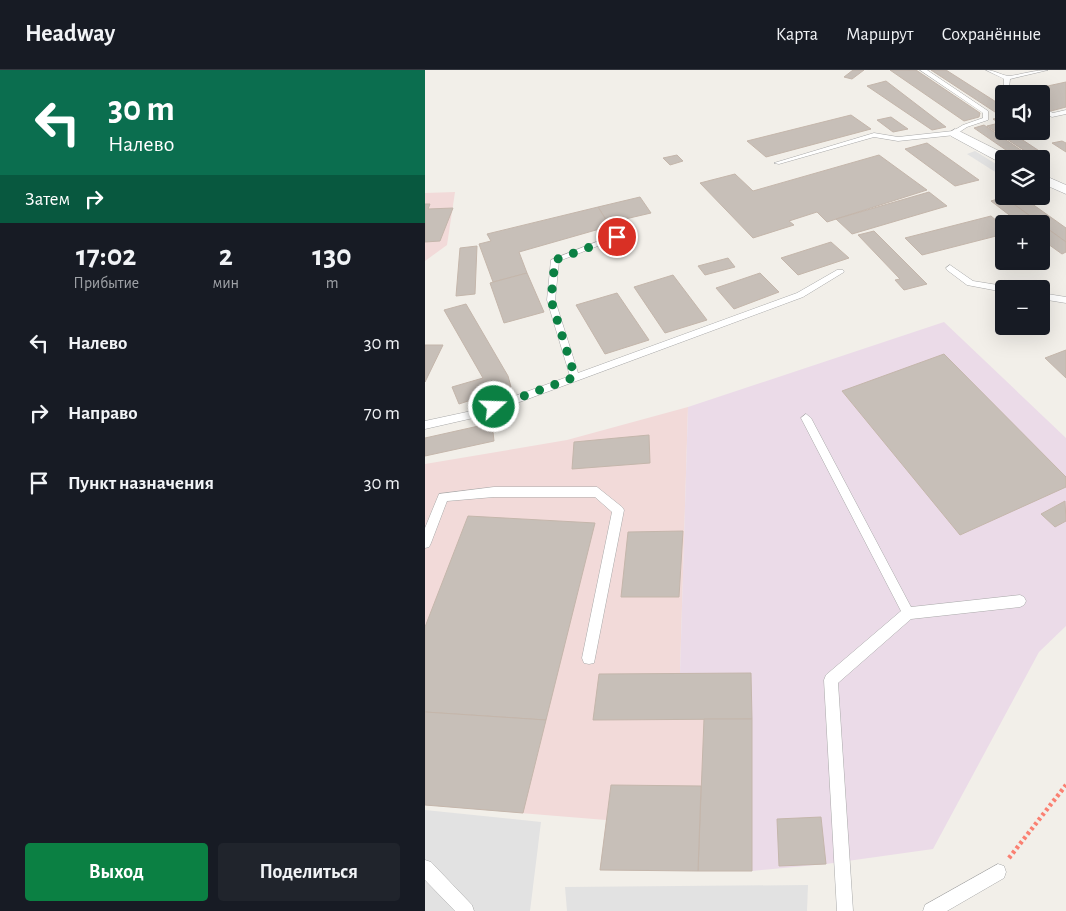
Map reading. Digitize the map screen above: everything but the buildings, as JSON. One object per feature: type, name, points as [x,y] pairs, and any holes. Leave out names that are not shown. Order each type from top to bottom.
[{"type":"street","points":[[955,134],[995,154]]},
{"type":"street","points":[[1050,182],[1066,190]]},
{"type":"lane","points":[[777,163],[874,135],[898,139],[955,134],[965,126],[986,119],[986,112],[923,70]]},
{"type":"lane","points":[[989,70],[1007,78],[1045,70]]},
{"type":"lane","points":[[1006,85],[1007,78]]},
{"type":"lane","points":[[1050,114],[1066,112]]},
{"type":"lane","points":[[575,377],[551,300],[555,260],[617,237]]},
{"type":"lane","points":[[950,268],[970,283],[995,287]]},
{"type":"lane","points":[[425,425],[478,413],[800,296],[840,272]]},
{"type":"lane","points":[[1050,297],[1066,300]]},
{"type":"lane","points":[[806,418],[908,613]]},
{"type":"lane","points":[[425,543],[443,497],[494,492],[597,492],[618,510],[589,658]]},
{"type":"lane","points":[[845,911],[831,680],[908,613],[1020,601]]},
{"type":"lane","points":[[425,868],[466,911]]},
{"type":"lane","points":[[931,911],[998,872]]},
{"type":"path","points":[[998,872],[1066,785]]},
{"type":"shaded area","points":[[975,151],[995,163],[995,172],[967,154]]},
{"type":"shaded area","points":[[455,192],[447,245],[425,261],[425,193]]},
{"type":"shaded area","points":[[944,322],[1066,438],[1066,626],[1039,652],[933,849],[826,864],[752,871],[751,674],[680,673],[688,407]]},
{"type":"shaded area","points":[[688,407],[680,673],[751,673],[752,871],[600,870],[606,820],[425,805],[425,464],[567,440]]},
{"type":"shaded area","points":[[425,810],[541,822],[530,911],[425,911]]},
{"type":"shaded area","points":[[808,885],[807,911],[567,911],[565,887]]},
{"type":"route","points":[[494,407],[575,377],[551,300],[555,260],[617,237]]}]
